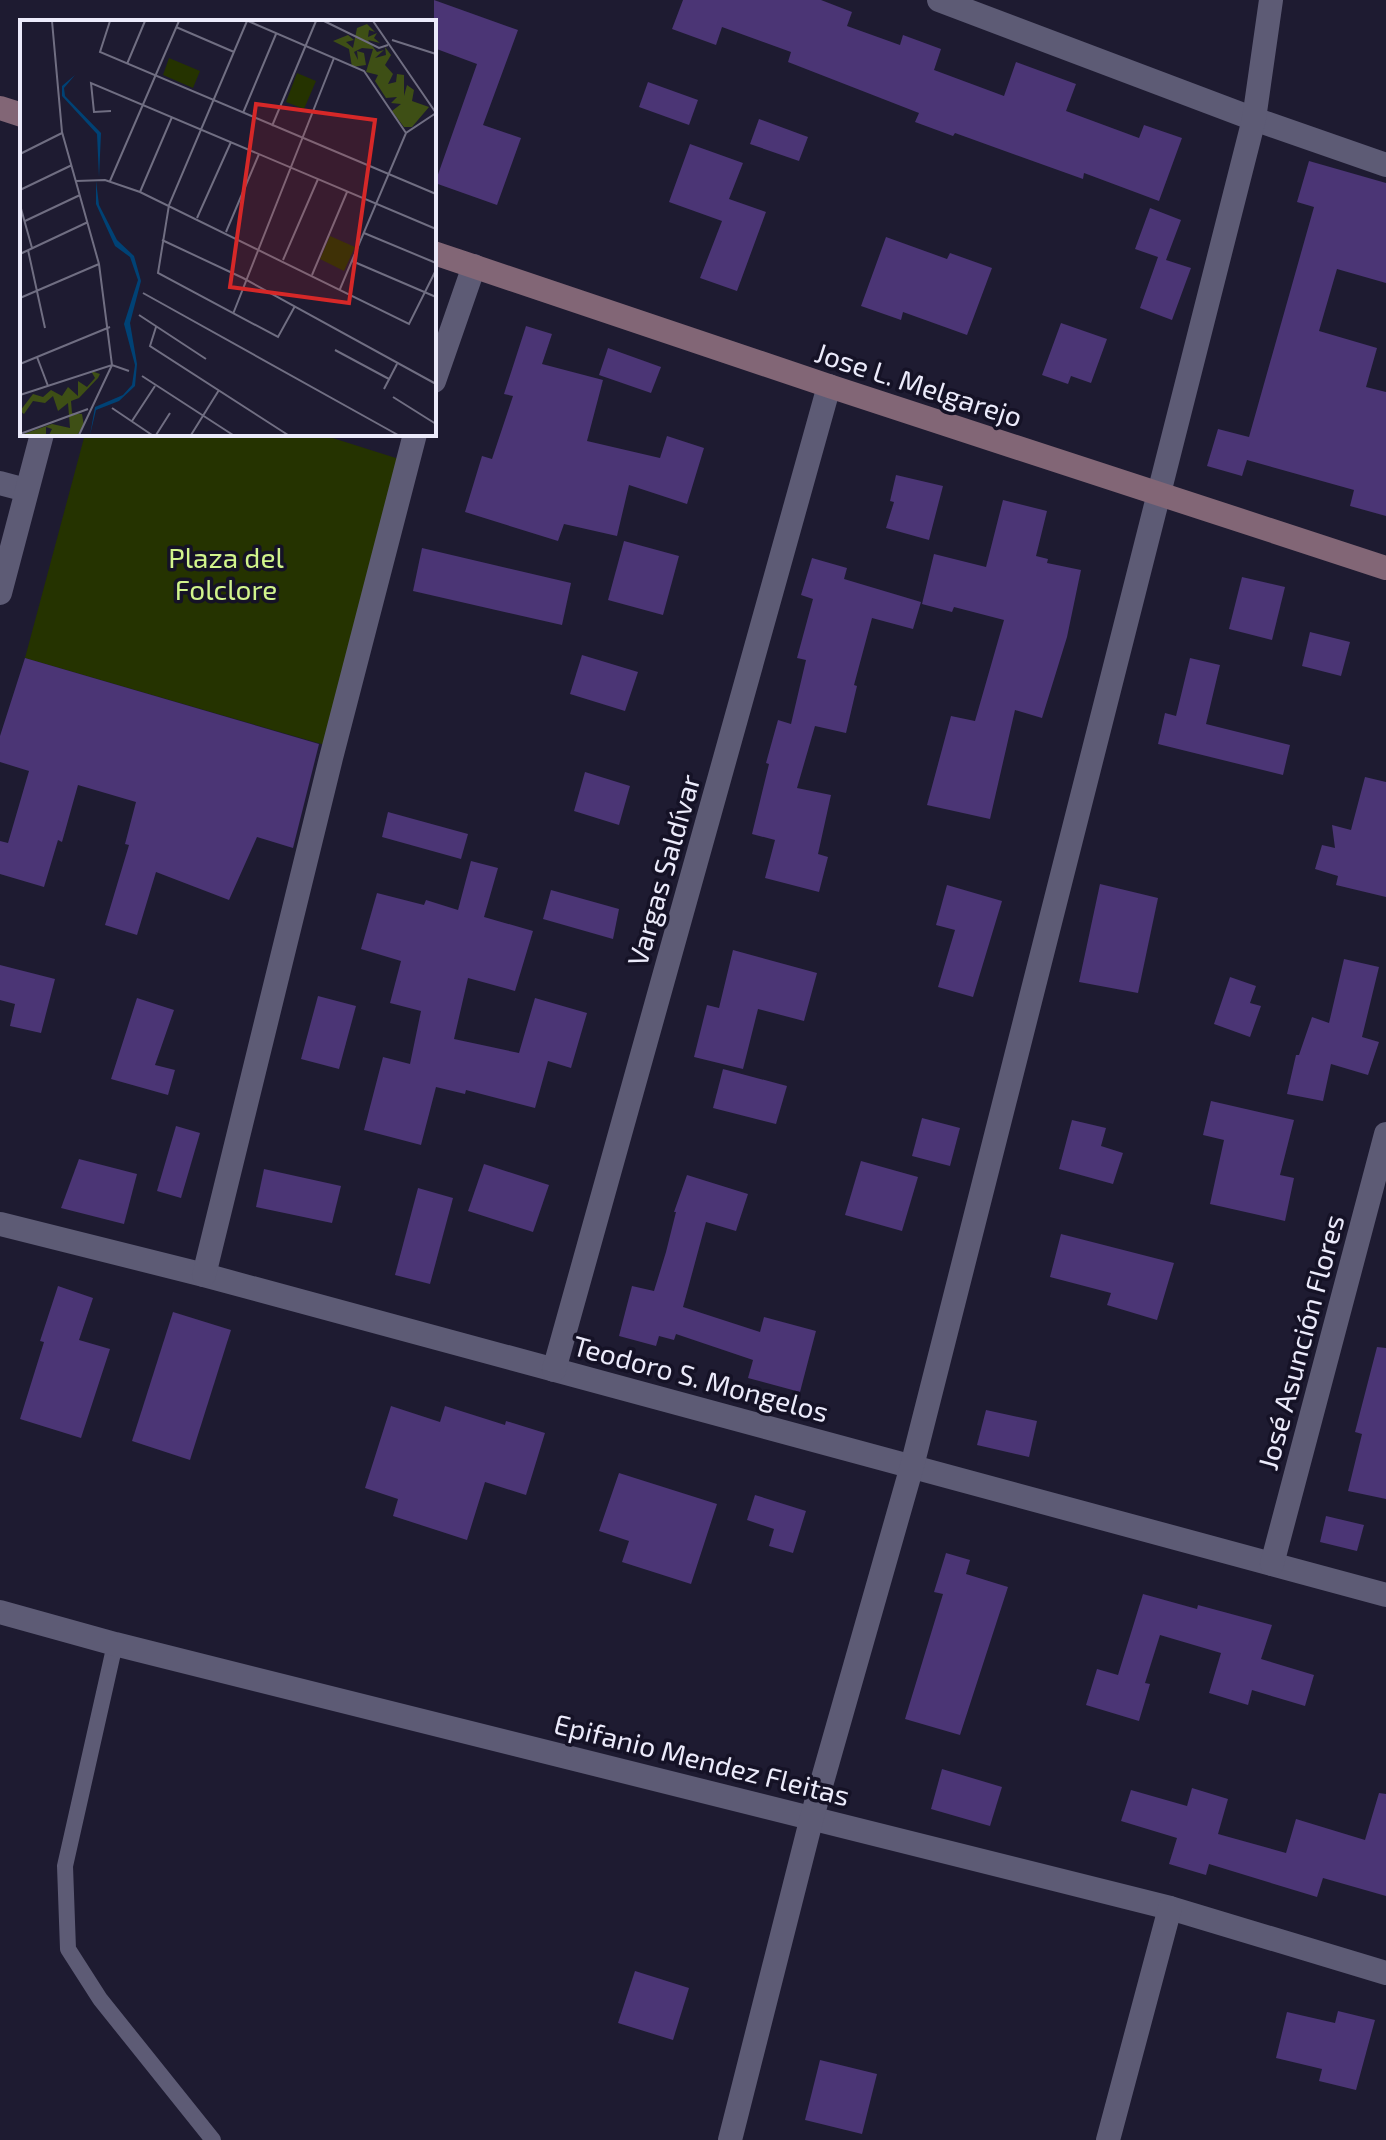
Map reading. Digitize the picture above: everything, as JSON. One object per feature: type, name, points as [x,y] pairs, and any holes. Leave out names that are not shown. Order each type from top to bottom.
[{"type":"street","points":[[939,0],[1254,119],[1386,165]]},
{"type":"street","points":[[730,2140],[812,1817],[912,1466],[1254,119],[1271,0]]},
{"type":"street","points":[[0,108],[20,114]]},
{"type":"street","name":"Jose L. Melgarejo","points":[[436,254],[1386,568]]},
{"type":"street","points":[[436,375],[474,266]]},
{"type":"street","name":"Vargas Saldívar","points":[[554,1370],[829,386]]},
{"type":"street","points":[[0,593],[41,436]]},
{"type":"street","points":[[204,1275],[331,758],[414,436]]},
{"type":"street","points":[[0,483],[26,490]]},
{"type":"street","name":"José Asunción Flores","points":[[1272,1564],[1386,1134]]},
{"type":"street","name":"Teodoro S. Mongelos","points":[[0,1224],[204,1275],[1386,1595]]},
{"type":"street","name":"Epifanio Mendez Fleitas","points":[[0,1612],[115,1644],[1170,1908],[1386,1973]]},
{"type":"street","points":[[1108,2140],[1170,1908]]},
{"type":"lane","points":[[115,1644],[65,1866],[68,1949],[100,1999],[213,2140]]},
{"type":"green space","name":"Plaza del Folclore","points":[[84,436],[326,436],[399,459],[325,745],[25,658]]},
{"type":"building","points":[[434,0],[518,30],[483,125],[521,138],[497,205],[436,183],[477,64],[436,49]]},
{"type":"building","points":[[683,0],[821,0],[852,12],[847,26],[900,45],[903,35],[941,49],[934,70],[1004,96],[1016,62],[1076,84],[1066,111],[1139,138],[1144,125],[1182,138],[1159,201],[1084,173],[1083,179],[955,133],[953,136],[915,122],[919,113],[788,62],[791,52],[722,27],[716,45],[672,29]]},
{"type":"building","points":[[648,82],[698,100],[689,125],[639,107]]},
{"type":"building","points":[[759,119],[808,137],[799,161],[750,144]]},
{"type":"building","points":[[690,144],[743,163],[729,199],[766,212],[737,291],[700,278],[722,221],[669,202]]},
{"type":"building","points":[[1309,161],[1386,183],[1386,283],[1337,269],[1319,331],[1377,348],[1366,387],[1386,392],[1386,516],[1350,506],[1354,490],[1247,460],[1242,476],[1207,466],[1218,429],[1249,437],[1314,207],[1297,202]]},
{"type":"building","points":[[1150,208],[1181,220],[1166,260],[1191,268],[1172,320],[1140,308],[1158,257],[1135,249]]},
{"type":"building","points":[[886,237],[947,259],[950,253],[992,268],[967,335],[903,312],[901,320],[861,306]]},
{"type":"building","points":[[1061,323],[1107,339],[1091,383],[1071,376],[1068,384],[1042,375]]},
{"type":"building","points":[[526,326],[552,334],[542,364],[603,380],[587,441],[660,458],[667,436],[704,448],[687,504],[629,485],[617,536],[564,524],[558,541],[465,512],[482,456],[492,459],[513,396],[504,394]]},
{"type":"building","points":[[608,348],[661,367],[651,393],[599,375]]},
{"type":"building","points":[[896,475],[943,486],[929,540],[886,528],[894,502],[890,501]]},
{"type":"building","points":[[1003,500],[1047,511],[1036,556],[1048,559],[1047,563],[1081,570],[1067,637],[1042,718],[1015,710],[990,819],[927,805],[951,716],[975,721],[1004,620],[954,607],[952,612],[922,604],[934,554],[986,567]]},
{"type":"building","points":[[624,541],[679,556],[663,615],[608,600]]},
{"type":"building","points":[[422,548],[571,583],[562,625],[413,591]]},
{"type":"building","points":[[812,558],[847,568],[844,579],[921,602],[913,629],[872,618],[854,685],[857,686],[846,733],[815,726],[797,788],[831,795],[818,854],[828,857],[819,892],[765,878],[775,840],[752,834],[778,720],[791,724],[806,660],[797,658],[813,599],[801,595]]},
{"type":"building","points":[[1242,577],[1285,587],[1272,640],[1229,629]]},
{"type":"building","points":[[1310,632],[1350,642],[1341,676],[1302,666]]},
{"type":"building","points":[[582,655],[638,672],[625,711],[570,694]]},
{"type":"building","points":[[25,658],[319,744],[293,848],[257,837],[229,900],[156,872],[137,935],[105,925],[129,845],[125,844],[136,802],[78,785],[62,842],[58,840],[44,887],[0,874],[0,841],[8,843],[29,771],[0,762],[0,736]]},
{"type":"building","points":[[1190,658],[1220,665],[1206,724],[1290,745],[1283,775],[1158,744],[1165,713],[1176,716]]},
{"type":"building","points":[[585,772],[630,786],[619,825],[574,811]]},
{"type":"building","points":[[1365,777],[1386,782],[1386,897],[1336,885],[1338,876],[1315,869],[1322,845],[1335,848],[1332,825],[1351,830]]},
{"type":"building","points":[[388,812],[468,834],[461,859],[382,837]]},
{"type":"building","points":[[471,861],[498,868],[484,917],[533,931],[515,991],[468,978],[454,1039],[519,1053],[535,998],[587,1013],[571,1068],[548,1061],[535,1108],[466,1090],[465,1094],[436,1087],[421,1145],[364,1130],[383,1057],[410,1064],[421,1011],[390,1003],[401,961],[361,949],[377,893],[424,905],[426,900],[458,910]]},
{"type":"building","points":[[1100,884],[1158,898],[1138,993],[1079,982]]},
{"type":"building","points":[[947,885],[1002,901],[973,997],[938,987],[955,930],[936,925]]},
{"type":"building","points":[[551,890],[619,909],[613,939],[543,919]]},
{"type":"building","points":[[733,950],[817,973],[804,1021],[758,1009],[743,1069],[694,1057],[707,1005],[719,1008]]},
{"type":"building","points":[[1344,959],[1379,967],[1362,1037],[1379,1042],[1368,1075],[1331,1064],[1323,1101],[1287,1094],[1296,1055],[1299,1055],[1312,1017],[1329,1023]]},
{"type":"building","points":[[0,965],[55,979],[41,1033],[10,1026],[15,1004],[0,1000]]},
{"type":"building","points":[[1230,977],[1256,986],[1250,1003],[1261,1006],[1250,1037],[1214,1024]]},
{"type":"building","points":[[318,996],[356,1006],[339,1069],[301,1059]]},
{"type":"building","points":[[137,998],[174,1010],[155,1065],[175,1070],[168,1095],[111,1079]]},
{"type":"building","points":[[723,1069],[787,1086],[776,1124],[713,1108]]},
{"type":"building","points":[[1211,1101],[1294,1120],[1280,1175],[1294,1178],[1285,1221],[1210,1204],[1224,1140],[1203,1135]]},
{"type":"building","points":[[922,1118],[960,1128],[950,1166],[912,1156]]},
{"type":"building","points":[[1072,1120],[1106,1128],[1101,1146],[1123,1153],[1113,1184],[1059,1169]]},
{"type":"building","points":[[176,1126],[200,1133],[181,1198],[157,1191]]},
{"type":"building","points":[[79,1159],[137,1174],[124,1224],[61,1208]]},
{"type":"building","points":[[861,1161],[918,1177],[902,1231],[845,1215]]},
{"type":"building","points":[[484,1164],[549,1185],[533,1232],[468,1211]]},
{"type":"building","points":[[264,1169],[341,1186],[332,1223],[256,1207]]},
{"type":"building","points":[[687,1175],[748,1194],[736,1231],[706,1222],[683,1307],[760,1332],[764,1317],[816,1331],[800,1392],[748,1378],[753,1360],[676,1334],[674,1340],[659,1336],[656,1346],[619,1336],[632,1286],[654,1291]]},
{"type":"building","points":[[418,1188],[453,1198],[430,1284],[395,1275]]},
{"type":"building","points":[[1061,1234],[1174,1263],[1157,1320],[1107,1305],[1111,1293],[1050,1277]]},
{"type":"building","points":[[58,1286],[93,1298],[79,1340],[110,1349],[81,1438],[20,1419]]},
{"type":"building","points":[[173,1312],[231,1330],[190,1460],[132,1441]]},
{"type":"building","points":[[1377,1347],[1386,1348],[1386,1499],[1348,1491],[1362,1434],[1355,1432]]},
{"type":"building","points":[[391,1406],[440,1422],[445,1406],[505,1425],[506,1421],[545,1433],[526,1495],[485,1482],[467,1540],[393,1516],[398,1499],[365,1488]]},
{"type":"building","points":[[986,1410],[1037,1421],[1029,1457],[977,1445]]},
{"type":"building","points":[[619,1473],[717,1504],[691,1584],[622,1562],[629,1541],[599,1531]]},
{"type":"building","points":[[755,1495],[806,1511],[793,1553],[769,1546],[774,1529],[747,1520]]},
{"type":"building","points":[[1326,1516],[1364,1525],[1357,1551],[1320,1542]]},
{"type":"building","points":[[946,1553],[970,1560],[966,1574],[1008,1587],[960,1735],[905,1719],[943,1594],[934,1592]]},
{"type":"building","points":[[1143,1594],[1272,1625],[1261,1659],[1314,1675],[1305,1706],[1252,1690],[1248,1705],[1209,1693],[1221,1653],[1160,1635],[1145,1683],[1150,1684],[1139,1721],[1086,1705],[1097,1669],[1118,1675]]},
{"type":"building","points":[[942,1769],[1002,1787],[990,1826],[931,1809]]},
{"type":"building","points":[[1192,1788],[1228,1799],[1218,1834],[1286,1853],[1296,1819],[1365,1840],[1379,1793],[1386,1794],[1386,1896],[1323,1878],[1317,1897],[1209,1864],[1206,1875],[1169,1864],[1177,1838],[1121,1821],[1131,1790],[1187,1806]]},
{"type":"building","points":[[635,1971],[689,1988],[673,2040],[618,2023]]},
{"type":"building","points":[[1338,2011],[1375,2020],[1356,2090],[1319,2081],[1322,2069],[1276,2058],[1287,2012],[1335,2023]]},
{"type":"building","points":[[820,2060],[877,2074],[862,2134],[805,2120]]}]
